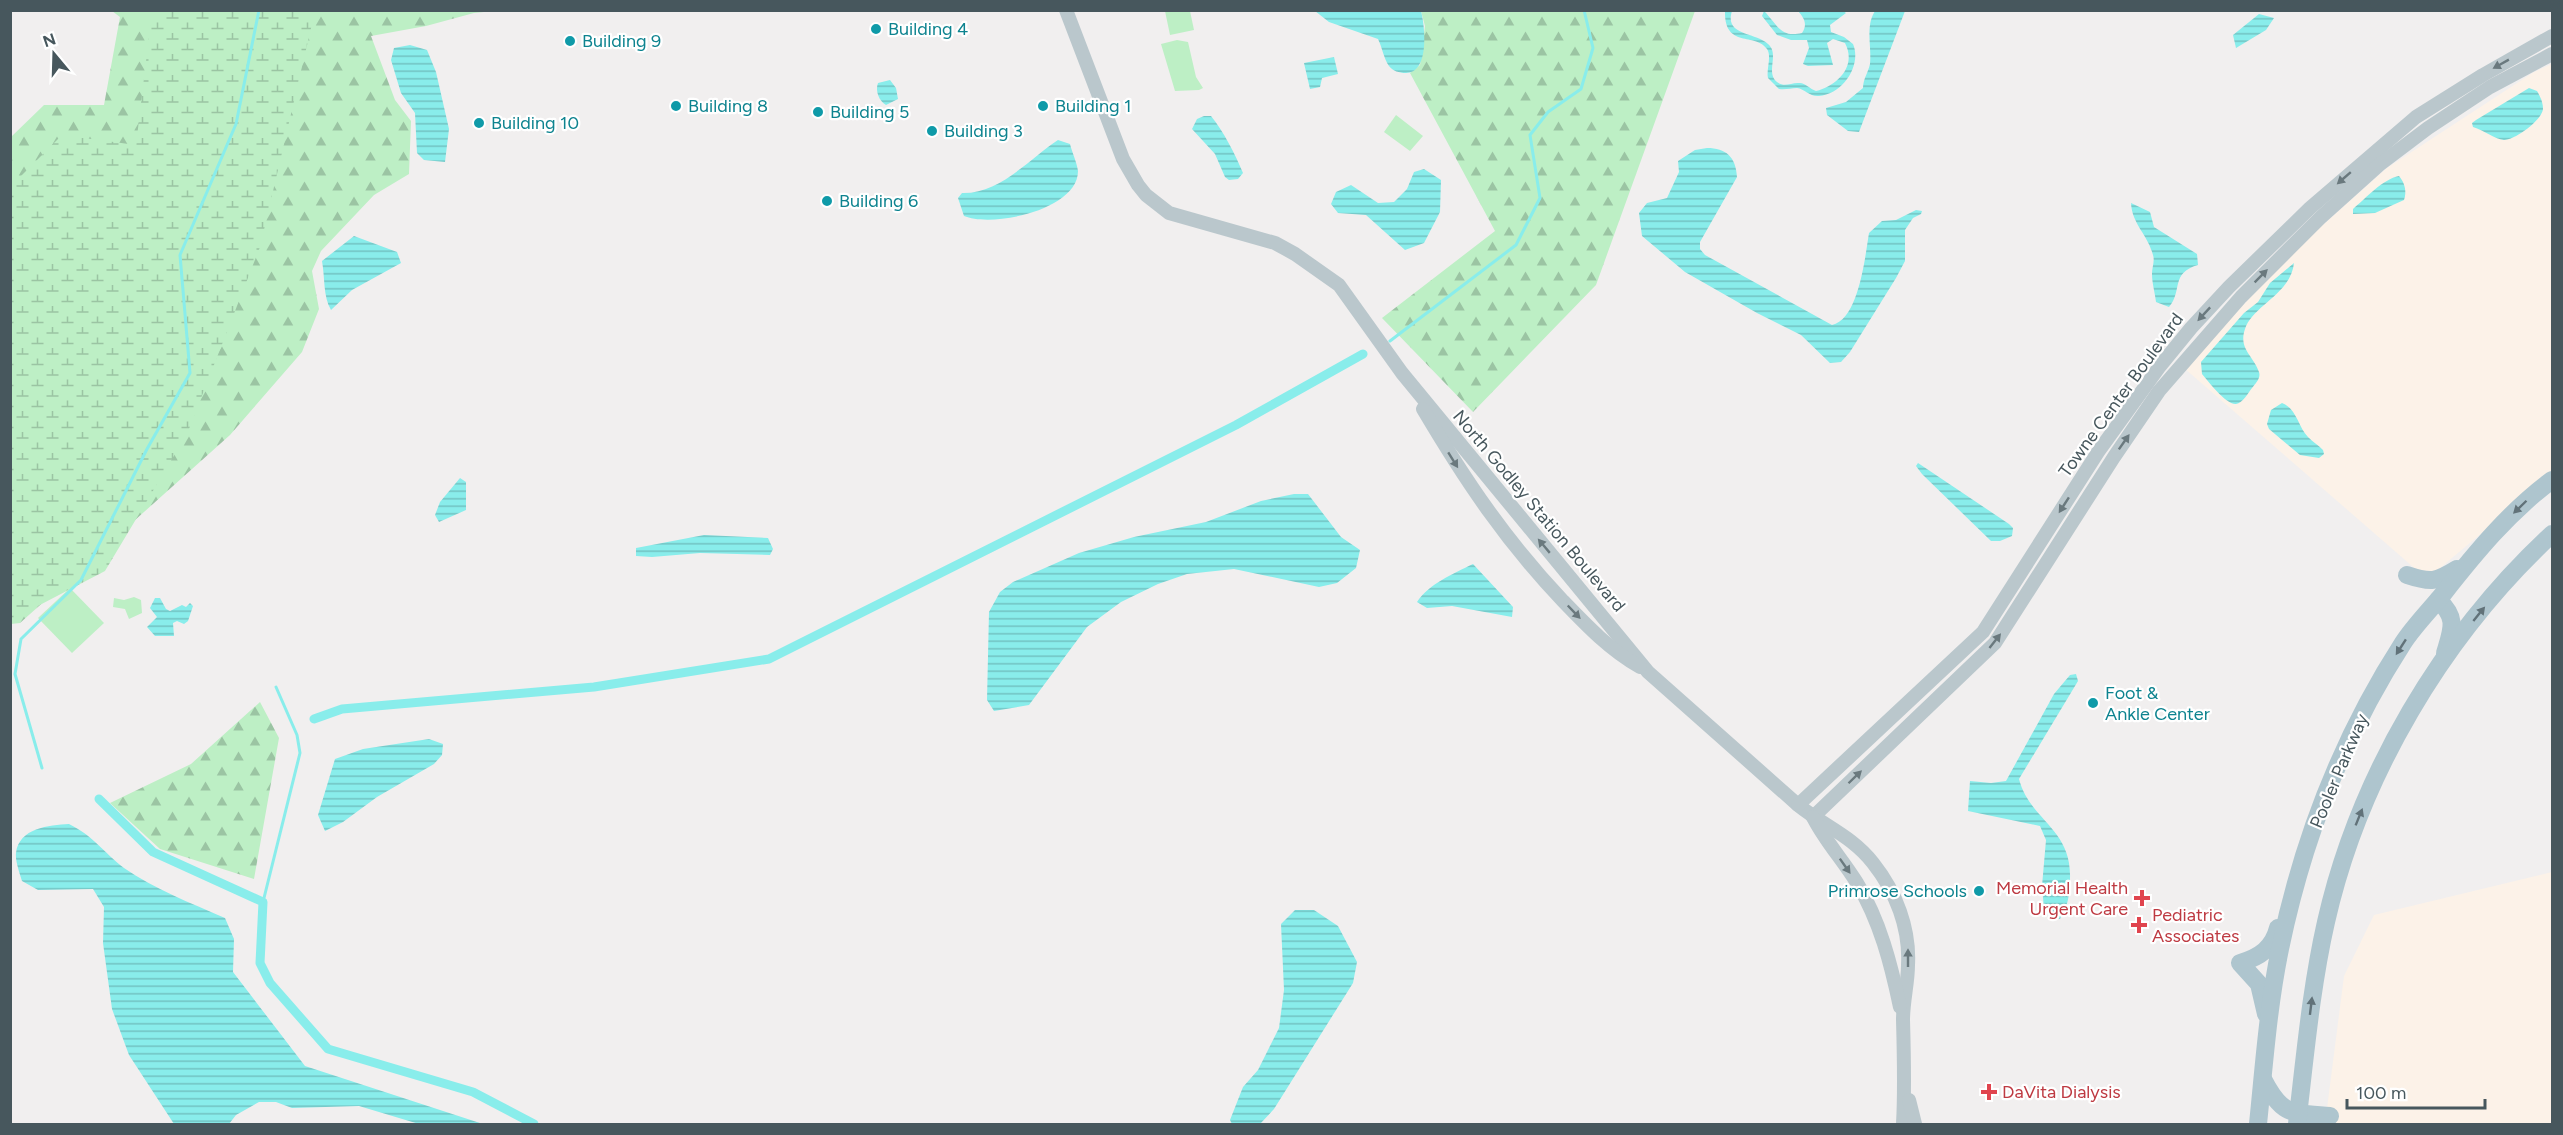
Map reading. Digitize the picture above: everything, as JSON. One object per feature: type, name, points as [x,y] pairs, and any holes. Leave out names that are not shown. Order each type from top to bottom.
[{"type":"main road","name":"Pooler Parkway","points":[[2258,1125],[2268,1029],[2280,950],[2300,871],[2339,764],[2379,684],[2404,642],[2490,535],[2531,496],[2553,480]]},
{"type":"main road","name":"Pooler Parkway","points":[[2310,1120],[2304,1064],[2316,970],[2340,868],[2378,772],[2415,702],[2443,660],[2518,565],[2553,534]]},
{"type":"main road","points":[[2407,575],[2432,581],[2440,580],[2466,564]]},
{"type":"main road","points":[[2438,600],[2449,610],[2452,620],[2443,660]]},
{"type":"main road","points":[[2268,1029],[2265,1003],[2259,984],[2240,963],[2258,957],[2268,949],[2276,935],[2287,892],[2300,871]]},
{"type":"main road","points":[[2262,1079],[2280,1107],[2310,1120],[2311,1094],[2304,1064]]},
{"type":"street","name":"North Godley Station Boulevard","points":[[1066,10],[1123,159],[1146,195],[1169,213],[1275,243],[1339,285],[1402,373],[1648,672],[1798,805],[1813,817],[1835,828],[1873,862],[1897,903],[1904,922],[1908,949],[1903,1016],[1906,1086],[1903,1125]]},
{"type":"street","name":"Towne Center Boulevard","points":[[1798,805],[1983,632],[2098,452],[2160,366],[2229,287],[2310,208],[2416,117],[2483,75],[2553,36]]},
{"type":"street","name":"Towne Center Boulevard","points":[[1813,817],[1995,643],[2159,391],[2241,297],[2320,218],[2379,165],[2428,128],[2490,87],[2553,54]]},
{"type":"street","name":"North Godley Station Boulevard","points":[[1402,373],[1480,503],[1537,574],[1590,630],[1621,656],[1648,672]]},
{"type":"street","name":"North Godley Station Boulevard","points":[[1813,817],[1866,902],[1886,949],[1903,1016]]},
{"type":"street","name":"North Godley Station Boulevard","points":[[1906,1086],[1915,1125]]},
{"type":"shaded area","points":[[2552,64],[2552,474],[2427,579],[2184,368],[2298,247],[2387,168],[2534,72]]},
{"type":"shaded area","points":[[2552,872],[2552,1124],[2325,1124],[2344,976],[2374,915]]},
{"type":"green space","points":[[112,11],[494,11],[474,13],[426,26],[371,36],[395,100],[411,121],[409,174],[374,195],[321,251],[312,271],[319,309],[302,352],[230,435],[20,623],[11,624],[11,137],[44,105],[104,105],[120,17]]},
{"type":"green space","points":[[152,11],[315,11],[260,247],[187,434],[105,571],[11,620],[11,186],[62,135],[136,145]]},
{"type":"green space","points":[[1165,11],[1190,11],[1194,30],[1170,35]]},
{"type":"green space","points":[[1421,11],[1695,11],[1596,285],[1473,412],[1382,318],[1495,231],[1410,73],[1420,65],[1425,26]]},
{"type":"green space","points":[[1177,40],[1188,42],[1196,77],[1203,88],[1199,90],[1175,91],[1161,44]]},
{"type":"green space","points":[[1396,115],[1423,136],[1410,151],[1384,132]]},
{"type":"green space","points":[[70,588],[104,623],[72,653],[38,618]]},
{"type":"green space","points":[[134,597],[141,600],[142,613],[129,619],[125,609],[113,607],[114,598],[124,600]]},
{"type":"green space","points":[[260,702],[279,738],[254,879],[160,849],[110,803],[191,764]]},
{"type":"water","points":[[1315,11],[1421,11],[1424,48],[1419,65],[1414,71],[1406,73],[1394,70],[1387,63],[1378,39],[1329,22]]},
{"type":"water","points":[[1725,11],[1732,11],[1732,25],[1736,29],[1762,40],[1771,48],[1772,73],[1777,82],[1785,85],[1802,83],[1816,91],[1832,84],[1847,67],[1849,59],[1845,43],[1833,39],[1827,43],[1833,65],[1808,66],[1803,64],[1809,48],[1807,40],[1791,40],[1777,35],[1762,16],[1764,11],[1784,32],[1795,34],[1802,33],[1805,27],[1798,11],[1843,11],[1846,13],[1830,25],[1831,32],[1844,37],[1853,44],[1855,61],[1853,69],[1843,84],[1828,94],[1816,96],[1797,88],[1779,89],[1768,78],[1767,49],[1762,44],[1741,38],[1729,31]]},
{"type":"water","points":[[1875,11],[1905,11],[1859,132],[1848,131],[1827,115],[1826,108],[1846,102],[1863,88],[1870,64],[1870,23]]},
{"type":"water","points":[[2259,14],[2274,18],[2266,30],[2236,48],[2233,35]]},
{"type":"water","points":[[410,45],[427,50],[436,72],[449,129],[445,162],[424,160],[417,153],[415,113],[401,93],[391,60],[394,48]]},
{"type":"water","points":[[1334,57],[1338,74],[1322,78],[1320,87],[1310,89],[1304,63]]},
{"type":"water","points":[[890,80],[896,88],[898,99],[886,105],[878,96],[877,86],[878,83]]},
{"type":"water","points":[[2529,88],[2537,91],[2543,109],[2533,124],[2521,133],[2504,140],[2473,127],[2472,123],[2476,120]]},
{"type":"water","points":[[1211,116],[1229,143],[1243,173],[1238,179],[1229,180],[1225,177],[1215,154],[1192,129],[1197,119]]},
{"type":"water","points":[[1058,140],[1070,144],[1078,171],[1074,185],[1064,196],[1032,213],[1012,217],[994,220],[964,216],[958,198],[962,193],[976,192],[1001,182]]},
{"type":"water","points":[[1714,148],[1729,155],[1735,164],[1737,177],[1700,242],[1700,249],[1705,255],[1832,325],[1841,320],[1855,300],[1863,271],[1869,233],[1882,221],[1896,220],[1916,210],[1922,211],[1913,218],[1905,230],[1905,261],[1896,278],[1850,352],[1841,362],[1830,363],[1801,335],[1685,272],[1642,236],[1639,213],[1647,203],[1667,198],[1679,172],[1678,161],[1695,150]]},
{"type":"water","points":[[1424,169],[1441,180],[1440,212],[1424,243],[1405,250],[1366,215],[1338,213],[1331,204],[1336,192],[1351,185],[1378,203],[1394,202],[1407,189],[1414,172]]},
{"type":"water","points":[[2399,176],[2405,188],[2404,200],[2375,213],[2353,214],[2353,209],[2375,190]]},
{"type":"water","points":[[2131,203],[2150,212],[2154,227],[2197,254],[2198,265],[2189,268],[2180,278],[2176,295],[2169,307],[2156,302],[2152,277],[2153,255],[2134,217]]},
{"type":"water","points":[[354,236],[397,252],[401,263],[352,290],[331,310],[325,293],[322,261]]},
{"type":"water","points":[[2294,263],[2286,283],[2255,313],[2245,329],[2243,336],[2245,347],[2257,366],[2259,376],[2243,400],[2236,404],[2227,401],[2202,374],[2201,362],[2244,313],[2258,302],[2270,283]]},
{"type":"water","points":[[2282,403],[2291,409],[2308,437],[2323,450],[2324,454],[2319,458],[2300,455],[2269,429],[2267,424],[2271,410]]},
{"type":"water","points":[[1918,463],[2009,524],[2013,528],[2012,536],[2000,541],[1991,541],[1922,474],[1916,466]]},
{"type":"water","points":[[460,478],[466,482],[466,510],[439,522],[435,515],[440,502]]},
{"type":"water","points":[[1294,494],[1308,494],[1341,537],[1360,550],[1356,568],[1337,583],[1319,587],[1234,569],[1187,574],[1158,584],[1121,602],[1087,627],[1029,705],[994,711],[987,700],[989,612],[1000,592],[1013,582],[1079,553],[1134,537],[1206,522],[1261,501]]},
{"type":"water","points":[[704,535],[768,538],[773,549],[770,555],[700,553],[636,556],[636,548]]},
{"type":"water","points":[[1473,564],[1513,607],[1512,617],[1452,606],[1427,608],[1417,602],[1435,584]]},
{"type":"water","points":[[155,598],[160,598],[166,609],[170,611],[182,605],[186,607],[190,603],[193,606],[188,621],[184,624],[177,621],[173,623],[174,636],[155,636],[147,627],[157,617],[150,608]]},
{"type":"water","points":[[2076,674],[2078,681],[2019,779],[2032,805],[2058,836],[2069,862],[2069,895],[2060,919],[2050,916],[2044,909],[2042,886],[2046,840],[2040,826],[1968,811],[1970,781],[1991,783],[2006,781],[2054,694],[2070,675]]},
{"type":"water","points":[[429,739],[443,744],[442,755],[434,764],[325,831],[318,815],[335,759],[363,749]]},
{"type":"water","points":[[69,824],[86,834],[136,876],[225,918],[234,939],[233,972],[305,1066],[483,1124],[419,1124],[359,1106],[292,1108],[276,1102],[259,1102],[236,1115],[229,1124],[174,1124],[129,1055],[112,1009],[103,943],[104,907],[93,889],[38,890],[22,881],[16,853],[23,838],[44,827]]},
{"type":"water","points":[[1295,910],[1314,910],[1338,926],[1357,962],[1353,983],[1274,1109],[1260,1124],[1232,1124],[1230,1120],[1243,1087],[1258,1070],[1279,1028],[1284,990],[1281,924]]},
{"type":"waterway","points":[[42,768],[15,674],[21,639],[81,580],[147,449],[190,373],[180,255],[236,124],[259,10]]},
{"type":"waterway","points":[[1390,341],[1516,245],[1540,198],[1530,135],[1548,112],[1581,89],[1593,48],[1584,10]]},
{"type":"waterway","points":[[314,719],[342,709],[594,687],[769,659],[1236,425],[1363,354]]},
{"type":"waterway","points":[[263,902],[300,753],[297,735],[276,687]]},
{"type":"waterway","points":[[99,799],[153,852],[263,902],[260,963],[270,983],[328,1049],[473,1092],[534,1124]]},
{"type":"place","name":"Building 4","points":[[876,29]]},
{"type":"place","name":"Building 9","points":[[570,41]]},
{"type":"place","name":"Building 8","points":[[676,106]]},
{"type":"place","name":"Building 1","points":[[1043,106]]},
{"type":"place","name":"Building 5","points":[[818,112]]},
{"type":"place","name":"Building 10","points":[[479,123]]},
{"type":"place","name":"Building 3","points":[[932,131]]},
{"type":"place","name":"Building 6","points":[[827,201]]},
{"type":"place","name":"Foot & Ankle Center","points":[[2093,703]]},
{"type":"place","name":"Primrose Schools","points":[[1979,891]]},
{"type":"place","name":"Memorial Health Urgent Care","points":[[2142,898]]},
{"type":"place","name":"Pediatric Associates","points":[[2139,925]]},
{"type":"place","name":"DaVita Dialysis","points":[[1989,1092]]}]
